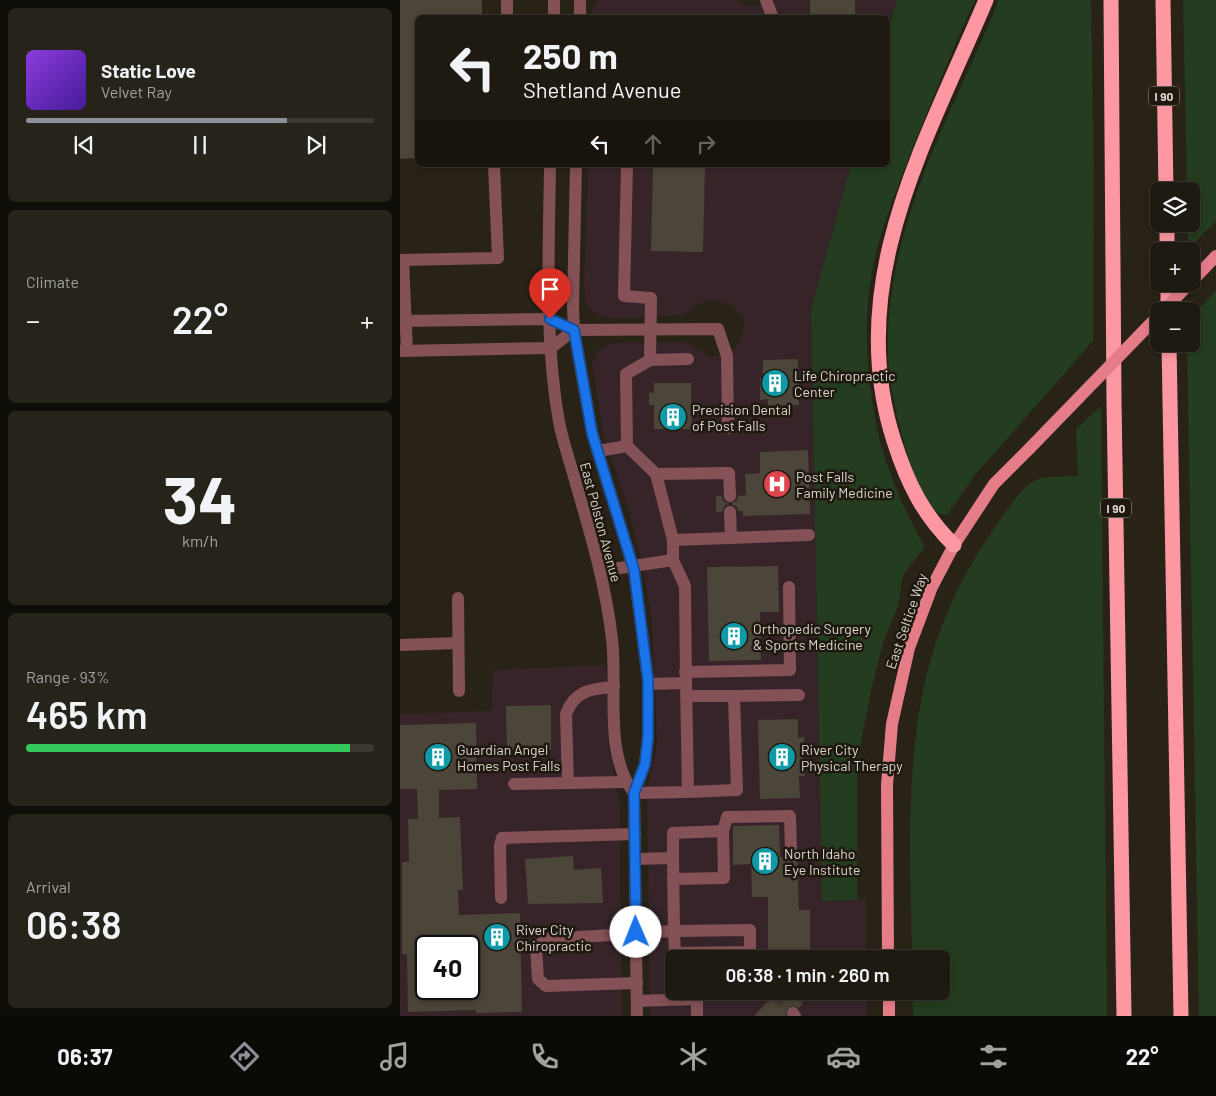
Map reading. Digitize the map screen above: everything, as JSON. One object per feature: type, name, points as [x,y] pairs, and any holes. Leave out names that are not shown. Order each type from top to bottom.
[{"type":"highway","points":[[954,545],[925,512],[902,468],[882,398],[877,353],[878,309],[884,265],[906,190],[986,0]]},
{"type":"highway","name":"I 90","points":[[1111,0],[1114,411],[1124,1016]]},
{"type":"highway","name":"I 90","points":[[1162,0],[1166,182]]},
{"type":"highway","points":[[1169,352],[1181,1016]]},
{"type":"main road","points":[[1200,273],[1216,256]]},
{"type":"main road","points":[[1172,302],[1181,292]]},
{"type":"main road","name":"East Seltice Way","points":[[888,950],[887,786],[892,724],[909,648],[932,586],[954,545],[994,484],[1150,324]]},
{"type":"main road","points":[[889,1000],[889,1016]]},
{"type":"street","points":[[507,0],[507,15]]},
{"type":"street","points":[[554,0],[554,15]]},
{"type":"street","points":[[580,0],[580,15]]},
{"type":"street","points":[[766,0],[769,15]]},
{"type":"street","points":[[494,167],[498,258],[402,260],[404,351],[551,348],[574,330]]},
{"type":"street","name":"East Polston Avenue","points":[[550,167],[551,348],[559,424],[600,571],[612,639],[616,742],[620,771],[625,782],[634,793]]},
{"type":"street","name":"East Polston Avenue","points":[[576,167],[574,330],[592,433],[633,567],[648,684],[648,737],[645,764],[634,793],[637,1016]]},
{"type":"street","points":[[627,167],[624,296],[651,298],[650,360]]},
{"type":"street","points":[[403,321],[550,319],[574,330],[718,329],[727,356],[728,428]]},
{"type":"street","points":[[688,359],[650,360],[626,374],[628,446],[656,474],[673,540],[673,560],[685,586],[688,792]]},
{"type":"street","points":[[598,451],[628,446]]},
{"type":"street","points":[[656,474],[729,472],[730,496]]},
{"type":"street","points":[[730,512],[731,538]]},
{"type":"street","points":[[673,540],[809,535]]},
{"type":"street","points":[[600,571],[673,560]]},
{"type":"street","points":[[648,684],[686,684],[790,670],[789,587]]},
{"type":"street","points":[[458,598],[459,690]]},
{"type":"street","points":[[400,645],[458,643]]},
{"type":"street","points":[[686,684],[734,696],[799,695]]},
{"type":"street","points":[[568,783],[566,714],[569,706],[582,692],[590,689],[614,687]]},
{"type":"street","points":[[634,793],[737,790],[734,696]]},
{"type":"street","points":[[514,784],[625,782]]},
{"type":"street","points":[[673,879],[724,878],[723,831],[727,817],[790,816],[791,851]]},
{"type":"street","points":[[637,983],[546,986],[538,979],[536,947],[548,939],[636,932],[674,930],[750,930],[750,952],[675,953],[674,930],[672,833],[723,831]]},
{"type":"street","points":[[501,898],[500,846],[502,838],[634,834]]},
{"type":"street","points":[[635,859],[673,858]]},
{"type":"street","points":[[637,1001],[697,999],[697,1016]]},
{"type":"shaded area","points":[[597,0],[735,0],[747,6],[756,6],[771,0],[897,0],[890,26],[890,15],[592,15],[592,9]]},
{"type":"shaded area","points":[[588,167],[850,167],[811,309],[822,901],[866,899],[866,950],[665,950],[665,1000],[867,1000],[867,1016],[650,1016],[647,788],[657,745],[652,619],[630,514],[603,432],[592,363],[597,351],[612,343],[684,342],[711,357],[722,355],[735,349],[742,335],[744,320],[734,307],[723,301],[704,301],[683,315],[611,319],[599,315],[589,308],[585,298]]},
{"type":"shaded area","points":[[606,665],[609,746],[620,806],[622,1016],[400,1016],[400,714],[492,711],[493,670]]},
{"type":"green space","points":[[897,0],[975,0],[913,147],[882,231],[873,266],[867,331],[873,408],[884,456],[907,513],[925,547],[903,575],[898,606],[884,640],[863,731],[857,771],[857,900],[822,901],[811,309],[850,167],[890,167],[890,26]]},
{"type":"green space","points":[[999,0],[1091,0],[1094,182],[1093,341],[975,475],[947,515],[932,509],[921,495],[901,432],[889,372],[888,342],[891,296],[899,252],[911,209],[944,125]]},
{"type":"green space","points":[[1183,0],[1216,0],[1216,221],[1195,242],[1188,242],[1188,232],[1200,232],[1200,182],[1187,182]]},
{"type":"green space","points":[[1216,291],[1216,1016],[1199,1016],[1187,352],[1200,352],[1200,308]]},
{"type":"green space","points":[[1101,406],[1107,1016],[913,1016],[912,1000],[950,1000],[950,950],[912,950],[910,847],[911,793],[915,740],[924,689],[938,637],[959,587],[989,536],[1022,491],[1039,479],[1078,476],[1076,429]]},
{"type":"building","points":[[400,0],[482,0],[482,15],[415,15],[415,158],[400,159]]},
{"type":"building","points":[[810,0],[855,0],[855,15],[810,15]]},
{"type":"building","points":[[653,167],[705,167],[703,252],[651,251]]},
{"type":"building","name":"Life Chiropractic Center","points":[[798,359],[799,405],[768,406],[768,399],[760,400],[760,378],[763,378],[763,360]]},
{"type":"building","name":"Precision Dental of Post Falls","points":[[654,383],[691,383],[692,429],[654,429],[654,405],[649,405],[649,392],[654,393]]},
{"type":"building","name":"Post Falls Family Medicine","points":[[808,450],[810,514],[743,516],[743,511],[738,511],[737,507],[731,504],[737,500],[738,496],[746,495],[745,474],[760,473],[760,452]]},
{"type":"building","points":[[716,496],[722,496],[723,501],[729,504],[725,505],[722,512],[716,512]]},
{"type":"building","name":"Orthopedic Surgery & Sports Medicine","points":[[778,566],[779,612],[760,612],[761,660],[709,661],[707,567]]},
{"type":"building","points":[[551,705],[551,750],[507,751],[506,706]]},
{"type":"building","name":"River City Physical Therapy","points":[[798,719],[798,738],[804,737],[805,776],[799,776],[800,798],[760,799],[758,720]]},
{"type":"building","points":[[476,723],[477,789],[439,790],[439,818],[460,817],[463,890],[458,890],[459,915],[520,913],[522,1012],[476,1013],[476,1010],[408,1012],[407,954],[402,954],[402,862],[409,862],[408,819],[418,819],[417,789],[400,789],[400,725]]},
{"type":"building","name":"North Idaho Eye Institute","points":[[779,825],[780,857],[791,859],[797,857],[799,910],[810,910],[810,950],[768,950],[768,897],[752,897],[751,864],[733,865],[733,826]]},
{"type":"building","points":[[573,856],[574,870],[601,868],[603,903],[528,904],[525,859]]},
{"type":"building","points":[[769,1000],[800,1000],[803,1003],[799,1008],[793,1005],[788,1007],[786,1016],[754,1016]]},
{"type":"tunnel","points":[[780,1000],[793,1013]]},
{"type":"place","name":"Life Chiropractic Center","points":[[775,383]]},
{"type":"place","name":"Precision Dental of Post Falls","points":[[673,417]]},
{"type":"place","name":"Post Falls Family Medicine","points":[[777,484]]},
{"type":"place","name":"Orthopedic Surgery & Sports Medicine","points":[[734,636]]},
{"type":"place","name":"Guardian Angel Homes Post Falls","points":[[438,757]]},
{"type":"place","name":"River City Physical Therapy","points":[[782,757]]},
{"type":"place","name":"North Idaho Eye Institute","points":[[765,861]]},
{"type":"place","name":"River City Chiropractic","points":[[497,937]]},
{"type":"route","points":[[550,319],[574,330],[592,433],[634,570],[648,680],[648,737],[645,764],[634,793],[636,932]]}]
